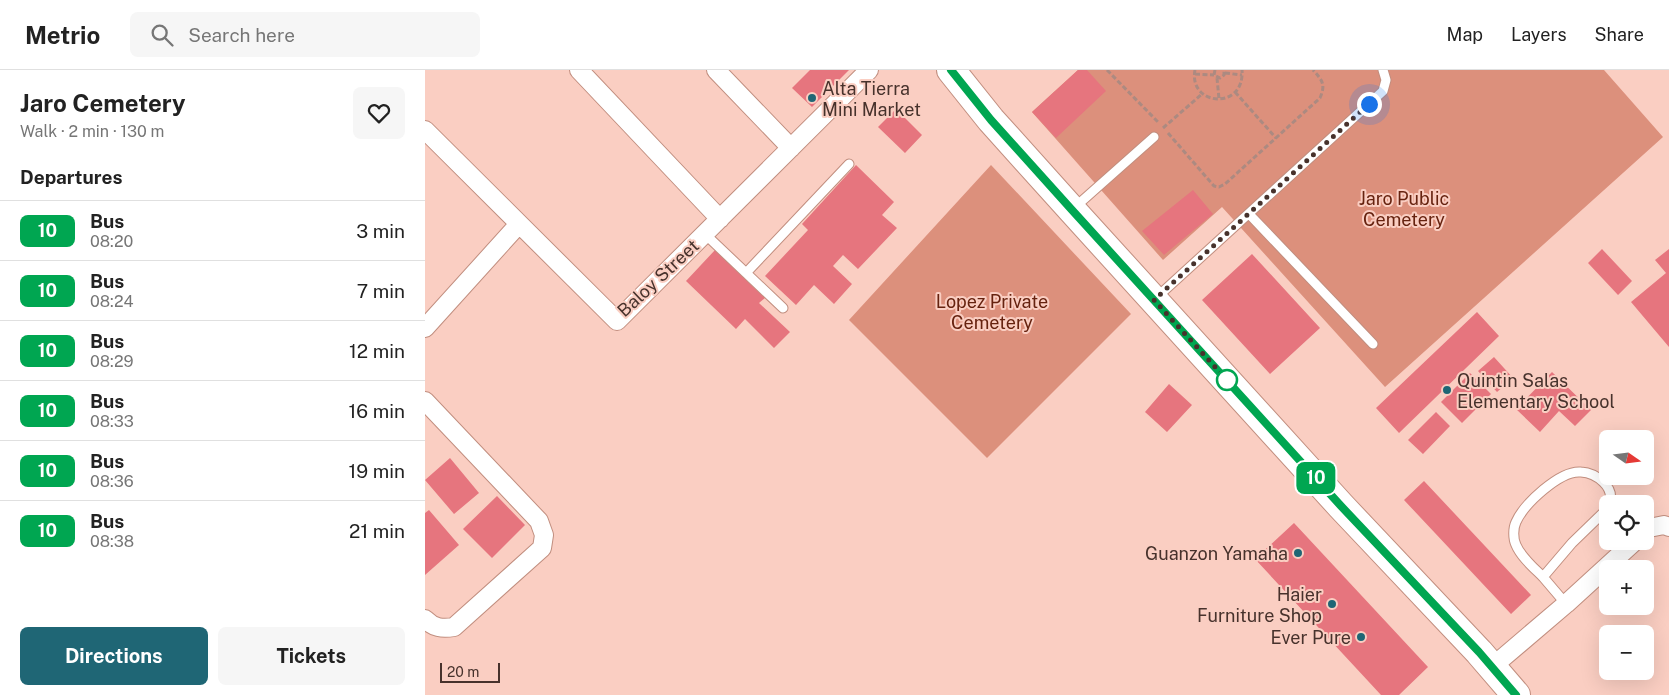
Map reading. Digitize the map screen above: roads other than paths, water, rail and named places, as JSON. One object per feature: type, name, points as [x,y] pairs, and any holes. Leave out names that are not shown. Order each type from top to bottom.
[{"type":"main road","points":[[930,70],[991,120]]},
{"type":"main road","points":[[951,70],[991,120],[1072,210],[1341,506],[1479,652],[1516,695]]},
{"type":"street","points":[[579,70],[720,219]]},
{"type":"street","points":[[716,70],[791,148]]},
{"type":"street","name":"Baloy Street","points":[[425,130],[617,321],[869,70]]},
{"type":"street","points":[[425,328],[519,224]]},
{"type":"street","points":[[425,401],[539,521],[544,535],[542,548],[454,627],[443,629],[432,626],[425,619]]},
{"type":"street","points":[[1654,527],[1664,524],[1669,527]]},
{"type":"street","points":[[1492,667],[1566,604],[1625,550]]},
{"type":"lane","points":[[1154,300],[1383,91],[1386,80],[1383,70]]},
{"type":"lane","points":[[1072,210],[1154,137]]},
{"type":"lane","points":[[747,273],[849,164]]},
{"type":"lane","points":[[1249,214],[1373,344]]},
{"type":"lane","points":[[705,234],[783,308]]},
{"type":"lane","points":[[1566,604],[1515,544],[1516,522],[1539,493],[1561,478],[1579,471],[1604,481],[1610,491],[1609,495]]},
{"type":"lane","points":[[1543,577],[1561,555],[1599,517]]},
{"type":"place","name":"Alta Tierra Mini Market","points":[[812,98]]},
{"type":"place","name":"Quintin Salas Elementary School","points":[[1447,390]]},
{"type":"place","name":"Guanzon Yamaha","points":[[1298,553]]},
{"type":"place","name":"Haier Furniture Shop","points":[[1332,604]]},
{"type":"place","name":"Ever Pure","points":[[1361,637]]},
{"type":"park label","name":"Jaro Public Cemetery","points":[[1404,208]]},
{"type":"park label","name":"Lopez Private Cemetery","points":[[992,311]]}]
